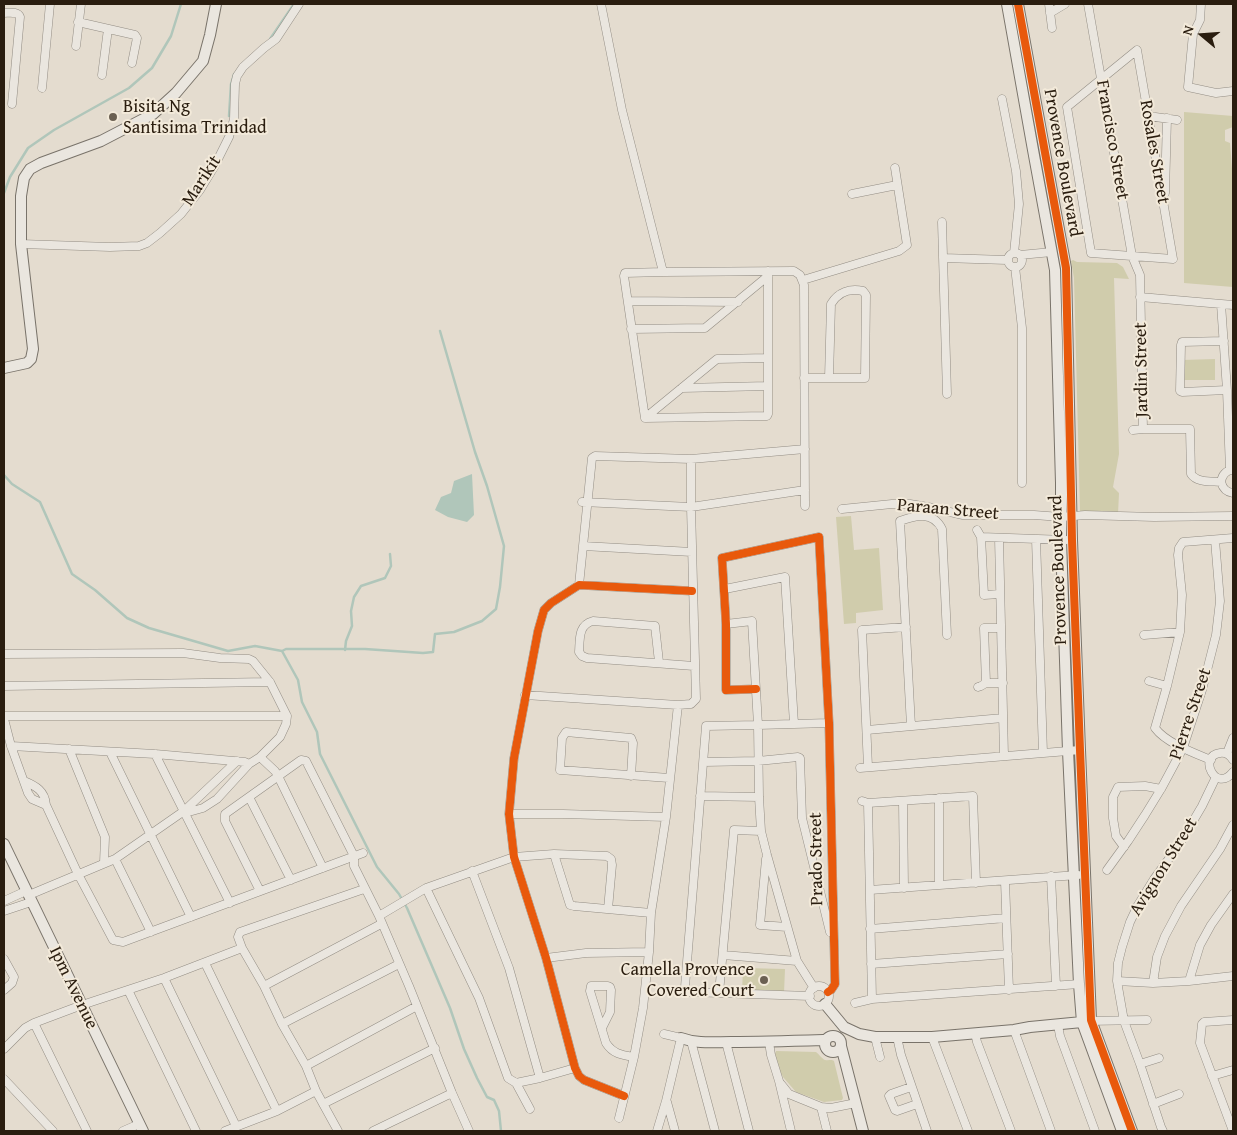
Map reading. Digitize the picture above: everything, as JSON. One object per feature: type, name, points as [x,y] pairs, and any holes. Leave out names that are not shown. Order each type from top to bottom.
[{"type":"street","points":[[42,88],[50,4]]},
{"type":"street","points":[[76,46],[81,4]]},
{"type":"street","points":[[4,368],[28,362],[31,359],[33,349],[21,244],[21,196],[24,178],[30,169],[40,163],[101,141],[153,114],[176,93],[203,61],[216,4]]},
{"type":"street","name":"Marikit","points":[[21,244],[139,246],[160,233],[181,214],[200,190],[214,167],[234,119],[234,84],[237,76],[243,67],[276,39],[299,4]]},
{"type":"street","points":[[601,4],[622,110],[662,272]]},
{"type":"street","name":"Provence Boulevard","points":[[1007,4],[1055,270],[1068,751],[1079,984],[1087,1021],[1122,1131]]},
{"type":"street","name":"Provence Boulevard","points":[[1018,4],[1066,268],[1072,540],[1086,874],[1089,988],[1087,1021],[1132,1131]]},
{"type":"street","points":[[1049,4],[1052,28]]},
{"type":"street","points":[[1050,14],[1065,4]]},
{"type":"street","name":"Francisco Street","points":[[1088,4],[1132,256],[1140,275]]},
{"type":"street","points":[[1201,4],[1200,20],[1193,34],[1188,87],[1216,93],[1233,91]]},
{"type":"street","points":[[4,13],[17,13],[20,17],[12,104]]},
{"type":"street","points":[[78,22],[137,36],[132,63]]},
{"type":"street","points":[[102,75],[108,29]]},
{"type":"street","name":"Rosales Street","points":[[1082,252],[1091,253],[1176,259],[1164,210],[1139,49],[1066,107],[1091,253]]},
{"type":"street","points":[[1002,99],[1016,171],[1019,204],[1017,254],[1021,257],[1021,262],[1020,265],[1015,267],[1010,266],[1007,260]]},
{"type":"street","points":[[1148,116],[1177,120]]},
{"type":"street","points":[[1164,210],[1167,118]]},
{"type":"street","points":[[803,280],[900,251],[907,245],[895,168]]},
{"type":"street","points":[[852,194],[898,185]]},
{"type":"street","points":[[942,222],[946,394]]},
{"type":"street","points":[[1007,260],[1009,255],[1052,252]]},
{"type":"street","points":[[943,258],[1007,260]]},
{"type":"street","points":[[1015,267],[1022,328],[1022,483]]},
{"type":"street","points":[[1055,270],[1066,268]]},
{"type":"street","points":[[645,418],[631,329],[625,273],[768,274],[794,271],[800,275],[804,285],[805,506]]},
{"type":"street","points":[[631,329],[704,328],[738,302],[768,274]]},
{"type":"street","points":[[645,418],[766,416],[768,414],[768,274]]},
{"type":"street","name":"Jardin Street","points":[[1140,275],[1143,429],[1190,429]]},
{"type":"street","points":[[804,378],[829,378],[863,378],[866,376],[866,295],[863,290],[856,289],[840,293],[830,304],[829,378]]},
{"type":"street","points":[[1140,297],[1233,305]]},
{"type":"street","points":[[628,301],[738,302]]},
{"type":"street","points":[[1221,304],[1232,470],[1224,474],[1221,482],[1225,490],[1233,492]]},
{"type":"street","points":[[1224,341],[1182,342],[1180,391],[1227,390]]},
{"type":"street","points":[[645,418],[717,360],[768,358]]},
{"type":"street","points":[[682,388],[768,386]]},
{"type":"street","points":[[1190,420],[1191,474],[1193,478],[1221,482]]},
{"type":"street","points":[[1133,430],[1143,429]]},
{"type":"street","points":[[580,585],[585,502],[592,458],[595,456],[691,459],[804,450]]},
{"type":"street","points":[[525,695],[678,705],[691,704],[696,699],[690,507],[691,459]]},
{"type":"street","points":[[585,502],[690,507],[805,490]]},
{"type":"street","name":"Paraan Street","points":[[842,509],[910,504],[963,515],[1061,517],[1085,515],[1154,517],[1233,516]]},
{"type":"street","points":[[912,726],[900,521],[924,516],[935,520],[942,529],[947,635]]},
{"type":"street","points":[[1000,594],[979,595],[979,534],[999,538],[1072,540]]},
{"type":"street","name":"Prado Street","points":[[724,589],[722,558],[819,537],[829,723],[835,984],[828,992]]},
{"type":"street","points":[[999,538],[1004,756]]},
{"type":"street","points":[[1211,760],[1183,748],[1159,733],[1155,728],[1180,632],[1182,594],[1178,548],[1183,542],[1233,538]]},
{"type":"street","points":[[1036,539],[1043,753]]},
{"type":"street","name":"Pierre Street","points":[[1107,870],[1161,790],[1183,748],[1202,690],[1216,635],[1220,602],[1214,540]]},
{"type":"street","points":[[583,546],[692,552]]},
{"type":"street","points":[[756,689],[726,690],[724,589],[785,577],[794,724]]},
{"type":"street","points":[[624,1096],[584,1080],[579,1076],[575,1068],[546,958],[514,857],[508,814],[514,758],[538,631],[544,610],[551,603],[580,585],[692,590]]},
{"type":"street","points":[[659,662],[655,626],[593,621],[583,625],[579,652],[587,658],[694,666]]},
{"type":"street","points":[[726,624],[752,621],[758,725],[758,797],[761,831],[797,961],[814,988]]},
{"type":"street","points":[[906,628],[862,630],[867,730],[864,767],[1080,750]]},
{"type":"street","points":[[1001,628],[984,628],[982,685],[1002,683]]},
{"type":"street","points":[[1144,636],[1180,632]]},
{"type":"street","points":[[4,654],[183,653],[254,661],[270,682],[287,716],[284,731],[216,799],[203,808],[184,812]]},
{"type":"street","points":[[1149,681],[1167,686]]},
{"type":"street","points":[[4,686],[270,682]]},
{"type":"street","points":[[619,1118],[634,1057],[643,1008],[651,913],[666,817],[678,705]]},
{"type":"street","points":[[46,805],[32,799],[26,788],[11,746],[4,717],[287,716]]},
{"type":"street","points":[[867,730],[1004,718]]},
{"type":"street","points":[[810,996],[690,992],[684,987],[706,726],[829,723]]},
{"type":"street","points":[[631,776],[633,743],[631,738],[566,732],[562,738],[560,770],[631,776],[669,778]]},
{"type":"street","points":[[1227,753],[1233,738]]},
{"type":"street","points":[[11,746],[155,754],[237,761],[249,764]]},
{"type":"street","points":[[69,749],[105,837],[104,863]]},
{"type":"street","points":[[110,752],[192,917]]},
{"type":"street","points":[[1233,760],[1227,753],[1222,752],[1216,754],[1211,760],[1209,768],[1212,774],[1221,779],[1230,776],[1233,772]]},
{"type":"street","points":[[155,754],[230,903]]},
{"type":"street","points":[[704,762],[758,761],[798,756],[800,758],[802,818],[833,946]]},
{"type":"street","points":[[260,757],[278,776],[323,868]]},
{"type":"street","points":[[260,891],[225,821],[225,814],[301,760],[306,761],[354,856],[354,866],[379,916],[469,1131]]},
{"type":"street","points":[[4,911],[29,896],[115,859],[184,812],[237,761]]},
{"type":"street","name":"Avignon Street","points":[[1163,1131],[1124,1021],[1117,982],[1122,947],[1138,905],[1179,845],[1202,806],[1216,777]]},
{"type":"street","points":[[24,781],[35,785],[42,791],[46,799],[46,805],[78,874],[113,940],[123,942],[363,853]]},
{"type":"street","points":[[1124,847],[1116,836],[1114,818],[1113,797],[1118,787],[1145,786],[1161,790]]},
{"type":"street","points":[[700,796],[758,797]]},
{"type":"street","points":[[872,999],[870,890],[865,802],[973,796],[976,883]]},
{"type":"street","points":[[249,797],[291,880]]},
{"type":"street","points":[[939,798],[939,885]]},
{"type":"street","points":[[903,800],[904,888]]},
{"type":"street","points":[[508,814],[666,817]]},
{"type":"street","points":[[1153,982],[1157,957],[1165,936],[1181,906],[1220,849],[1233,825]]},
{"type":"street","points":[[719,993],[734,830],[761,831]]},
{"type":"street","name":"Ipm Avenue","points":[[4,844],[141,1128]]},
{"type":"street","points":[[554,854],[570,904],[574,906],[651,913]]},
{"type":"street","points":[[379,916],[426,888],[472,871],[514,857],[554,854],[607,856],[611,859],[608,909]]},
{"type":"street","points":[[767,855],[760,925],[787,927]]},
{"type":"street","points":[[115,859],[151,932]]},
{"type":"street","points":[[472,871],[509,968],[540,1078]]},
{"type":"street","points":[[870,890],[1086,874]]},
{"type":"street","points":[[1051,876],[1056,986]]},
{"type":"street","points":[[1005,881],[1009,990]]},
{"type":"street","points":[[338,1131],[238,937],[240,932],[364,888]]},
{"type":"street","points":[[426,888],[479,998],[508,1078],[516,1083],[530,1109]]},
{"type":"street","points":[[1189,981],[1200,945],[1211,925],[1233,894]]},
{"type":"street","points":[[4,901],[29,896]]},
{"type":"street","points":[[870,929],[1006,918]]},
{"type":"street","points":[[264,986],[382,924]]},
{"type":"street","points":[[4,1049],[25,1028],[34,1023],[164,978],[242,948]]},
{"type":"street","points":[[546,958],[586,953],[649,952]]},
{"type":"street","points":[[871,964],[1008,954]]},
{"type":"street","points":[[723,955],[797,961]]},
{"type":"street","points":[[4,959],[14,977],[12,983],[4,990]]},
{"type":"street","points":[[205,962],[277,1111]]},
{"type":"street","points":[[282,1024],[399,964]]},
{"type":"street","points":[[1117,982],[1189,981],[1233,976]]},
{"type":"street","points":[[164,978],[236,1126]]},
{"type":"street","points":[[855,1003],[872,999],[1079,984]]},
{"type":"street","points":[[602,1028],[610,1012],[611,990],[608,986],[591,986],[590,991],[606,1043],[609,1048],[616,1054],[634,1057]]},
{"type":"street","points":[[820,986],[828,992],[829,998],[824,1004],[815,1004],[810,1000],[810,993],[814,988],[820,986]]},
{"type":"street","points":[[128,990],[196,1131]]},
{"type":"street","points":[[824,1004],[844,1027],[859,1034],[875,1037],[932,1037],[1087,1021],[1147,1020]]},
{"type":"street","points":[[306,1066],[417,1006]]},
{"type":"street","points":[[1233,1020],[1204,1022],[1202,1024],[1200,1043],[1233,1131]]},
{"type":"street","points":[[34,1023],[87,1131]]},
{"type":"street","points":[[1058,1024],[1060,1036],[1095,1131]]},
{"type":"street","points":[[826,1040],[826,1048],[830,1052],[836,1052],[844,1027]]},
{"type":"street","points":[[1014,1030],[1051,1131]]},
{"type":"street","points":[[975,1033],[1011,1131]]},
{"type":"street","points":[[664,1034],[686,1039],[726,1042],[826,1040],[832,1036],[840,1042],[863,1131]]},
{"type":"street","points":[[875,1037],[880,1057]]},
{"type":"street","points":[[897,1037],[927,1131]]},
{"type":"street","points":[[932,1037],[968,1131]]},
{"type":"street","points":[[657,1131],[686,1039]]},
{"type":"street","points":[[686,1039],[715,1131]]},
{"type":"street","points":[[726,1042],[750,1131]]},
{"type":"street","points":[[770,1042],[770,1055],[779,1081],[791,1131]]},
{"type":"street","points":[[323,1104],[435,1048]]},
{"type":"street","points":[[1140,1064],[1159,1058]]},
{"type":"street","points":[[516,1083],[575,1068]]},
{"type":"street","points":[[1212,1076],[1233,1070]]},
{"type":"street","points":[[4,1079],[53,1131]]},
{"type":"street","points":[[779,1081],[790,1094],[821,1107],[831,1108],[856,1103]]},
{"type":"street","points":[[912,1087],[890,1096],[897,1111],[918,1104]]},
{"type":"street","points":[[225,1131],[277,1111],[316,1091]]},
{"type":"street","points":[[373,1131],[452,1093]]},
{"type":"street","points":[[1153,1104],[1179,1094]]},
{"type":"street","points":[[666,1100],[675,1131]]},
{"type":"street","points":[[821,1107],[827,1131]]},
{"type":"street","points":[[123,1131],[141,1128]]},
{"type":"shaded area","points":[[1184,112],[1233,116],[1233,127],[1225,130],[1225,141],[1230,143],[1233,170],[1233,287],[1184,283]]},
{"type":"shaded area","points":[[1071,261],[1077,262],[1117,263],[1123,267],[1129,279],[1114,278],[1119,454],[1113,487],[1119,493],[1118,514],[1080,511],[1074,278]]},
{"type":"shaded area","points":[[1215,359],[1215,380],[1182,380],[1182,360]]},
{"type":"shaded area","points":[[472,474],[474,515],[467,522],[448,517],[435,510],[441,497],[451,493],[454,481]]},
{"type":"shaded area","points":[[851,516],[854,550],[879,548],[883,610],[856,613],[856,623],[844,624],[836,517]]},
{"type":"shaded area","name":"Camella Provence Covered Court","points":[[743,968],[785,969],[784,993],[742,992]]},
{"type":"shaded area","points":[[776,1051],[816,1052],[826,1060],[834,1061],[842,1100],[824,1102],[796,1092],[779,1070]]},
{"type":"waterway","points":[[4,193],[10,177],[28,148],[54,130],[129,88],[152,68],[171,36],[181,4]]},
{"type":"waterway","points":[[270,39],[294,4]]},
{"type":"waterway","points":[[229,116],[231,84],[234,74]]},
{"type":"waterway","points":[[282,651],[286,649],[365,649],[433,652],[435,634],[454,632],[482,621],[496,609],[504,546],[440,331]]},
{"type":"waterway","points":[[4,475],[12,484],[40,502],[72,574],[95,590],[127,618],[149,628],[228,651],[255,646],[282,651],[298,680],[302,702],[317,732],[320,754],[377,867],[399,894],[407,908],[450,1008],[464,1049],[477,1078],[487,1097],[494,1100],[499,1111],[501,1131]]},
{"type":"waterway","points":[[345,650],[346,641],[352,626],[351,611],[354,597],[361,586],[385,578],[391,566],[390,554]]},
{"type":"cycle path","points":[[1018,4],[1066,268],[1072,540],[1091,1020],[1132,1131]]},
{"type":"cycle path","points":[[756,689],[726,690],[726,624],[722,558],[819,537],[829,723],[835,984],[828,992]]},
{"type":"cycle path","points":[[624,1096],[584,1080],[579,1076],[575,1068],[546,958],[514,857],[509,814],[514,758],[538,631],[544,610],[551,603],[579,585],[692,591]]},
{"type":"place","name":"Bisita Ng Santisima Trinidad","points":[[113,117]]},
{"type":"place","name":"Camella Provence Covered Court","points":[[764,980]]}]
